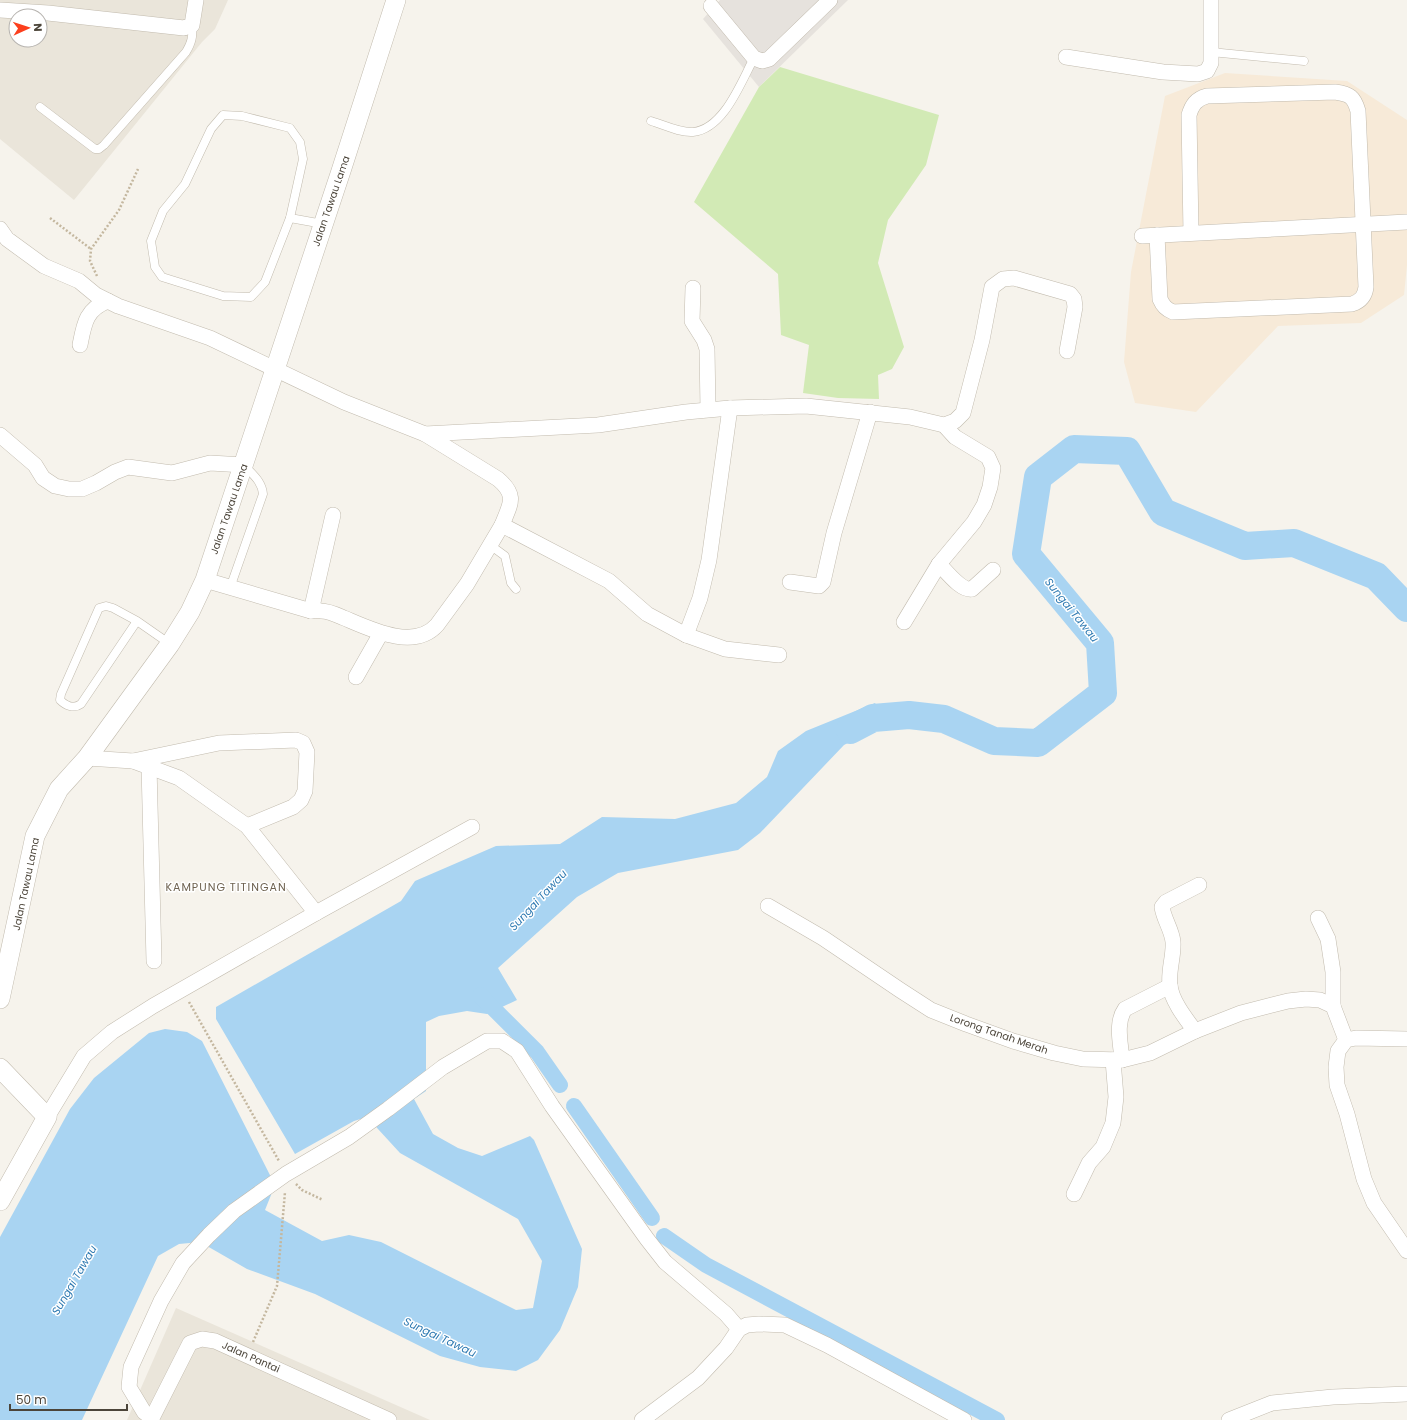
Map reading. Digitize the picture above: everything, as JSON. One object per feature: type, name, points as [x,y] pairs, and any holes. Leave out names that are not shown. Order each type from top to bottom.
[{"type":"street","points":[[0,10],[49,7],[184,28],[192,25],[196,0]]},
{"type":"street","name":"Jalan Tawau Lama","points":[[2,992],[35,836],[58,789],[87,758],[170,644],[190,612],[205,580],[396,0]]},
{"type":"street","points":[[711,6],[754,58],[762,61],[769,59],[830,0]]},
{"type":"street","points":[[1066,57],[1163,72],[1198,74],[1207,71],[1211,63],[1211,0]]},
{"type":"street","points":[[1192,233],[1189,115],[1195,102],[1200,98],[1207,96],[1335,92],[1344,93],[1352,98],[1358,111],[1363,224],[1366,287],[1362,298],[1358,302],[1352,304],[1173,312],[1167,310],[1160,299],[1149,235],[1192,233],[1363,224],[1407,222]]},
{"type":"street","points":[[0,229],[7,239],[44,266],[79,281],[96,295],[118,306],[210,338],[344,402],[425,434],[498,479],[507,486],[511,494],[510,505],[502,525],[467,584],[432,630],[416,636],[396,636],[381,633],[322,610],[311,611],[205,580]]},
{"type":"street","points":[[425,434],[598,425],[708,409],[806,406],[910,417],[944,425],[955,422],[963,413],[982,340],[992,287],[1003,279],[1014,278],[1070,294],[1074,299],[1075,307],[1067,351]]},
{"type":"street","points":[[693,288],[692,321],[704,340],[707,349],[708,409]]},
{"type":"street","points":[[80,345],[83,329],[89,314],[97,305],[108,301]]},
{"type":"street","points":[[686,635],[700,598],[709,560],[730,408]]},
{"type":"street","points":[[790,582],[819,586],[823,582],[834,533],[870,412]]},
{"type":"street","points":[[904,622],[939,564],[974,522],[984,505],[990,487],[993,468],[988,457],[955,437],[944,425]]},
{"type":"street","points":[[0,435],[35,465],[43,478],[55,486],[69,490],[82,488],[96,483],[115,472],[128,467],[172,473],[210,463],[244,465]]},
{"type":"street","points":[[311,611],[333,516]]},
{"type":"street","points":[[502,525],[609,581],[647,614],[686,635],[725,649],[779,655]]},
{"type":"street","points":[[939,564],[962,587],[967,590],[972,589],[992,570]]},
{"type":"street","points":[[356,677],[381,633]]},
{"type":"street","points":[[133,761],[219,743],[296,740],[303,743],[307,752],[304,791],[301,800],[293,807],[246,826]]},
{"type":"street","points":[[87,758],[133,761],[180,778],[246,826],[316,913]]},
{"type":"street","points":[[149,766],[154,961]]},
{"type":"street","points":[[0,1200],[47,1117],[84,1056],[112,1032],[182,989],[472,827]]},
{"type":"street","points":[[1195,1031],[1179,1011],[1170,986],[1173,943],[1171,933],[1163,916],[1162,907],[1166,902],[1199,885]]},
{"type":"street","name":"Lorong Tanah Merah","points":[[768,906],[823,938],[931,1010],[1013,1041],[1054,1053],[1083,1059],[1118,1060],[1150,1053],[1195,1031],[1241,1013],[1288,1001],[1306,999],[1320,1000],[1332,1006]]},
{"type":"street","points":[[1318,918],[1328,939],[1333,972],[1332,1006],[1346,1040]]},
{"type":"street","points":[[1074,1194],[1089,1163],[1103,1147],[1114,1123],[1119,1024],[1121,1015],[1125,1009],[1170,986]]},
{"type":"street","points":[[1407,1039],[1356,1038],[1346,1040],[1338,1051],[1336,1067],[1337,1084],[1347,1114],[1364,1179],[1374,1202],[1394,1229],[1407,1251]]},
{"type":"street","points":[[152,1419],[144,1412],[129,1387],[131,1367],[160,1301],[183,1263],[234,1211],[286,1174],[349,1137],[443,1067],[487,1041],[502,1041],[517,1051],[552,1106],[665,1262],[726,1314],[739,1330]]},
{"type":"street","points":[[0,1068],[47,1117]]},
{"type":"street","points":[[642,1420],[698,1378],[726,1348],[739,1330],[747,1325],[785,1325],[827,1345],[941,1415],[964,1420]]},
{"type":"street","name":"Jalan Pantai","points":[[152,1419],[190,1343],[202,1339],[216,1341],[389,1420]]},
{"type":"street","points":[[1229,1420],[1272,1403],[1333,1397],[1407,1394]]},
{"type":"lane","points":[[40,107],[95,150],[99,149],[186,52],[193,35],[192,25]]},
{"type":"lane","points":[[1211,52],[1304,61]]},
{"type":"lane","points":[[651,121],[677,130],[693,132],[709,126],[721,116],[754,58]]},
{"type":"lane","points":[[223,115],[242,116],[290,128],[300,142],[303,159],[290,218],[265,282],[251,297],[223,296],[162,277],[155,267],[151,241],[163,211],[185,184],[211,129],[223,115]]},
{"type":"lane","points":[[290,218],[323,224]]},
{"type":"lane","points":[[230,588],[263,494],[259,481],[244,465]]},
{"type":"lane","points":[[490,545],[505,556],[511,583],[516,589]]},
{"type":"lane","points":[[137,622],[81,704],[77,707],[63,704],[60,700],[60,694],[99,608],[106,606],[113,608],[137,622],[170,644]]},
{"type":"path","points":[[108,301],[90,261],[91,248],[119,210],[138,169]]},
{"type":"path","points":[[50,218],[91,248]]},
{"type":"path","points":[[182,989],[286,1174],[302,1190],[323,1200]]},
{"type":"path","points":[[247,1355],[277,1286],[284,1201]]},
{"type":"shaded area","points":[[0,0],[228,0],[215,29],[202,42],[74,200],[0,139]]},
{"type":"shaded area","points":[[720,0],[848,0],[759,87],[703,19]]},
{"type":"shaded area","points":[[1225,73],[1347,81],[1407,120],[1407,265],[1404,295],[1361,323],[1278,326],[1196,412],[1135,403],[1124,362],[1131,272],[1165,96]]},
{"type":"shaded area","points":[[176,1308],[430,1420],[127,1420]]},
{"type":"green space","points":[[780,67],[939,115],[926,165],[888,220],[878,263],[904,347],[892,369],[878,375],[879,399],[838,398],[803,393],[809,345],[781,335],[778,274],[694,202],[759,87]]},
{"type":"water","points":[[875,703],[892,727],[867,733],[844,745],[760,833],[738,850],[618,873],[577,897],[498,968],[517,1000],[487,1014],[467,1011],[439,1016],[426,1022],[426,1091],[414,1099],[433,1134],[458,1148],[482,1156],[530,1136],[534,1140],[582,1249],[578,1287],[560,1330],[538,1360],[516,1371],[480,1367],[440,1356],[315,1294],[247,1269],[200,1242],[179,1244],[158,1256],[82,1420],[0,1420],[0,1237],[70,1109],[94,1078],[149,1033],[165,1029],[187,1032],[202,1041],[275,1185],[265,1210],[322,1241],[349,1235],[381,1242],[516,1310],[533,1308],[542,1261],[518,1219],[400,1153],[367,1117],[354,1121],[295,1154],[216,1019],[216,1007],[401,901],[415,881],[496,846],[560,844],[602,817],[675,819],[736,803],[767,777],[778,751],[806,731]]},
{"type":"waterway","name":"Sungai Tawau","points":[[850,730],[873,718],[909,715],[944,719],[994,741],[1038,743],[1103,693],[1100,643],[1026,554],[1038,477],[1074,449],[1127,451],[1163,512],[1245,546],[1294,543],[1376,576],[1407,608]]},
{"type":"waterway","points":[[480,995],[537,1052],[560,1085]]},
{"type":"waterway","points":[[574,1106],[652,1218]]},
{"type":"waterway","points":[[664,1236],[706,1265],[997,1420]]},
{"type":"district","name":"KAMPUNG TITINGAN","points":[[226,887]]}]
